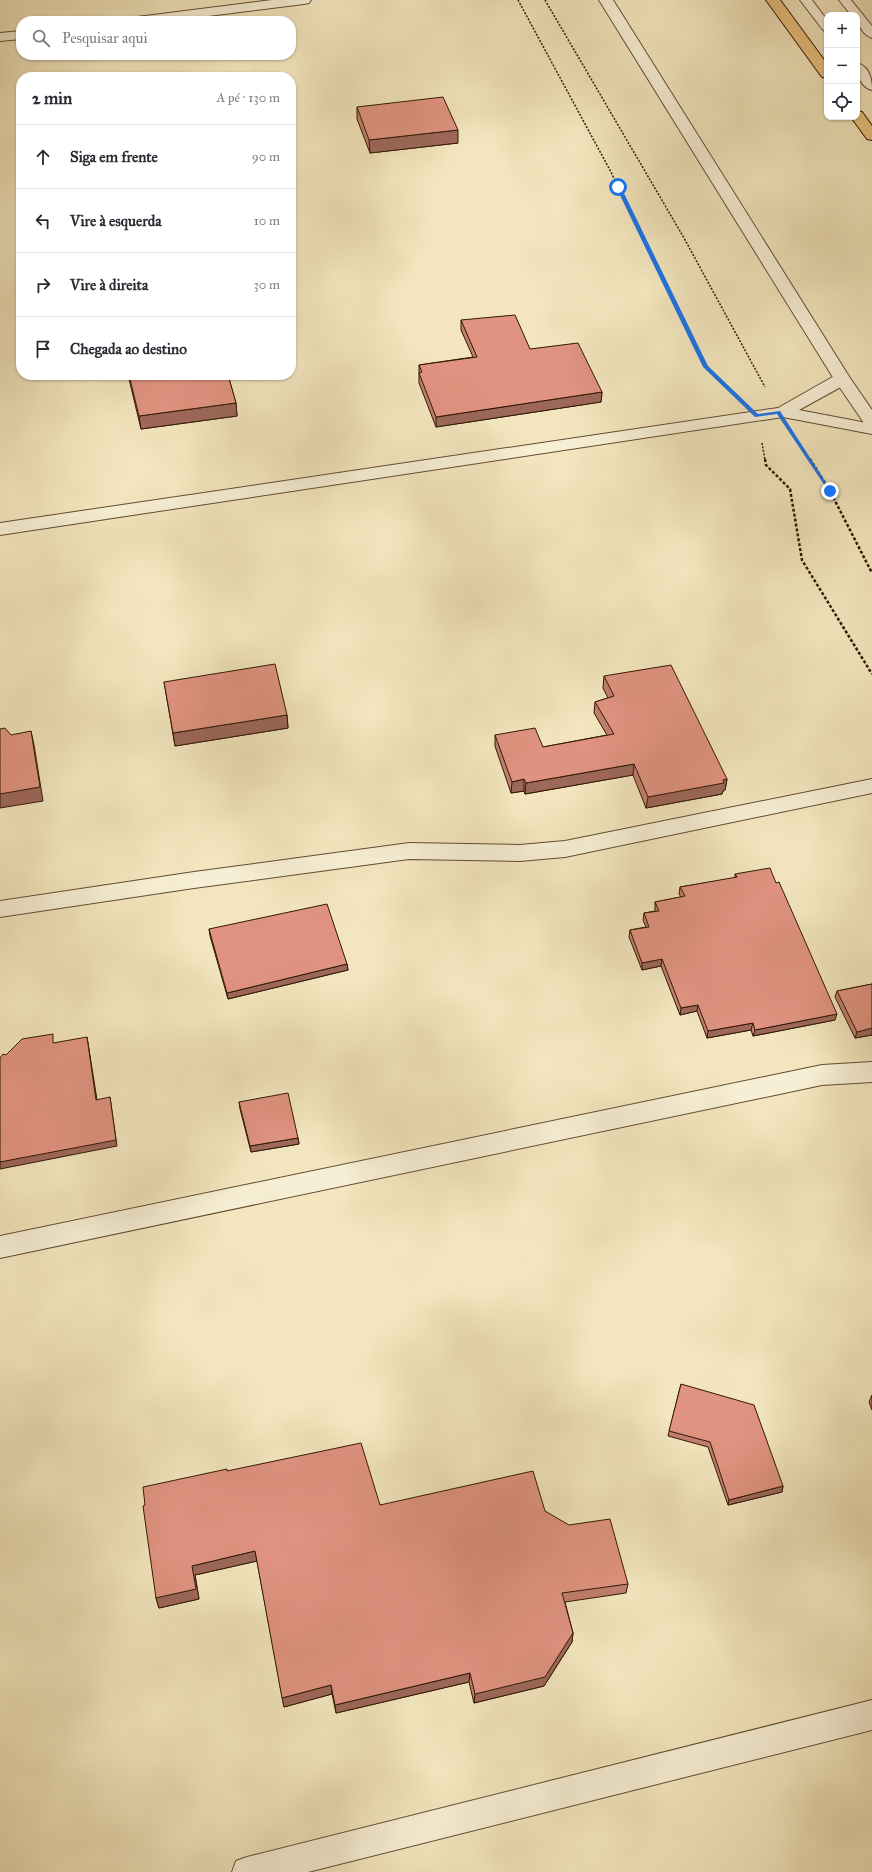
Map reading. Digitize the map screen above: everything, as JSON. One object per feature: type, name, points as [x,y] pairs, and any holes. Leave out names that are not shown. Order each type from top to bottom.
[{"type":"highway","points":[[773,0],[824,70]]},
{"type":"highway","points":[[860,119],[872,136]]},
{"type":"street","points":[[200,16],[304,0]]},
{"type":"street","points":[[606,0],[842,379],[872,422]]},
{"type":"street","points":[[0,37],[16,35]]},
{"type":"street","points":[[0,529],[781,412],[842,379]]},
{"type":"street","points":[[781,412],[872,429]]},
{"type":"street","points":[[0,909],[194,880],[409,851],[472,850],[520,853],[566,849],[872,786]]},
{"type":"street","points":[[0,1248],[822,1075],[872,1072]]},
{"type":"street","points":[[248,1872],[872,1716]]},
{"type":"lane","points":[[806,0],[824,24]]},
{"type":"lane","points":[[845,0],[855,12]]},
{"type":"lane","points":[[860,19],[872,34]]},
{"type":"lane","points":[[860,71],[872,86]]},
{"type":"path","points":[[518,0],[611,172],[705,367],[757,416],[766,465],[790,489],[802,560],[872,674]]},
{"type":"path","points":[[545,0],[684,238],[781,412],[830,491],[872,573]]},
{"type":"building","points":[[443,97],[458,130],[369,140],[357,107]]},
{"type":"building","points":[[515,315],[530,349],[578,343],[602,392],[436,417],[419,373],[422,372],[419,365],[477,357],[461,320]]},
{"type":"building","points":[[130,380],[229,380],[236,403],[139,416]]},
{"type":"building","points":[[275,664],[287,715],[173,733],[164,682]]},
{"type":"building","points":[[671,665],[727,779],[723,780],[724,783],[648,797],[634,764],[526,783],[524,779],[512,782],[495,735],[535,728],[543,747],[614,734],[595,702],[614,696],[604,676]]},
{"type":"building","points":[[5,728],[11,735],[31,731],[40,787],[0,794],[0,729]]},
{"type":"building","points":[[770,868],[776,883],[779,882],[837,1014],[755,1030],[753,1023],[708,1031],[698,1005],[681,1008],[662,959],[642,963],[630,930],[649,927],[644,913],[659,911],[655,902],[685,896],[680,887],[737,877],[735,874]]},
{"type":"building","points":[[327,904],[347,964],[227,993],[209,929]]},
{"type":"building","points":[[872,984],[872,1028],[857,1032],[837,991]]},
{"type":"building","points":[[53,1034],[53,1043],[87,1037],[96,1100],[110,1097],[116,1140],[0,1162],[0,1058],[3,1054],[6,1055],[22,1039]]},
{"type":"building","points":[[288,1093],[298,1138],[250,1146],[239,1102]]},
{"type":"building","points":[[681,1384],[754,1405],[783,1486],[729,1500],[710,1442],[669,1431]]},
{"type":"building","points":[[361,1443],[380,1505],[533,1471],[545,1511],[569,1525],[610,1519],[628,1584],[562,1593],[573,1633],[545,1677],[475,1694],[470,1673],[335,1705],[331,1685],[282,1698],[255,1551],[192,1566],[196,1589],[156,1598],[143,1506],[145,1505],[143,1487]]},
{"type":"route","points":[[618,187],[705,367],[757,416],[779,412],[830,491]]}]
